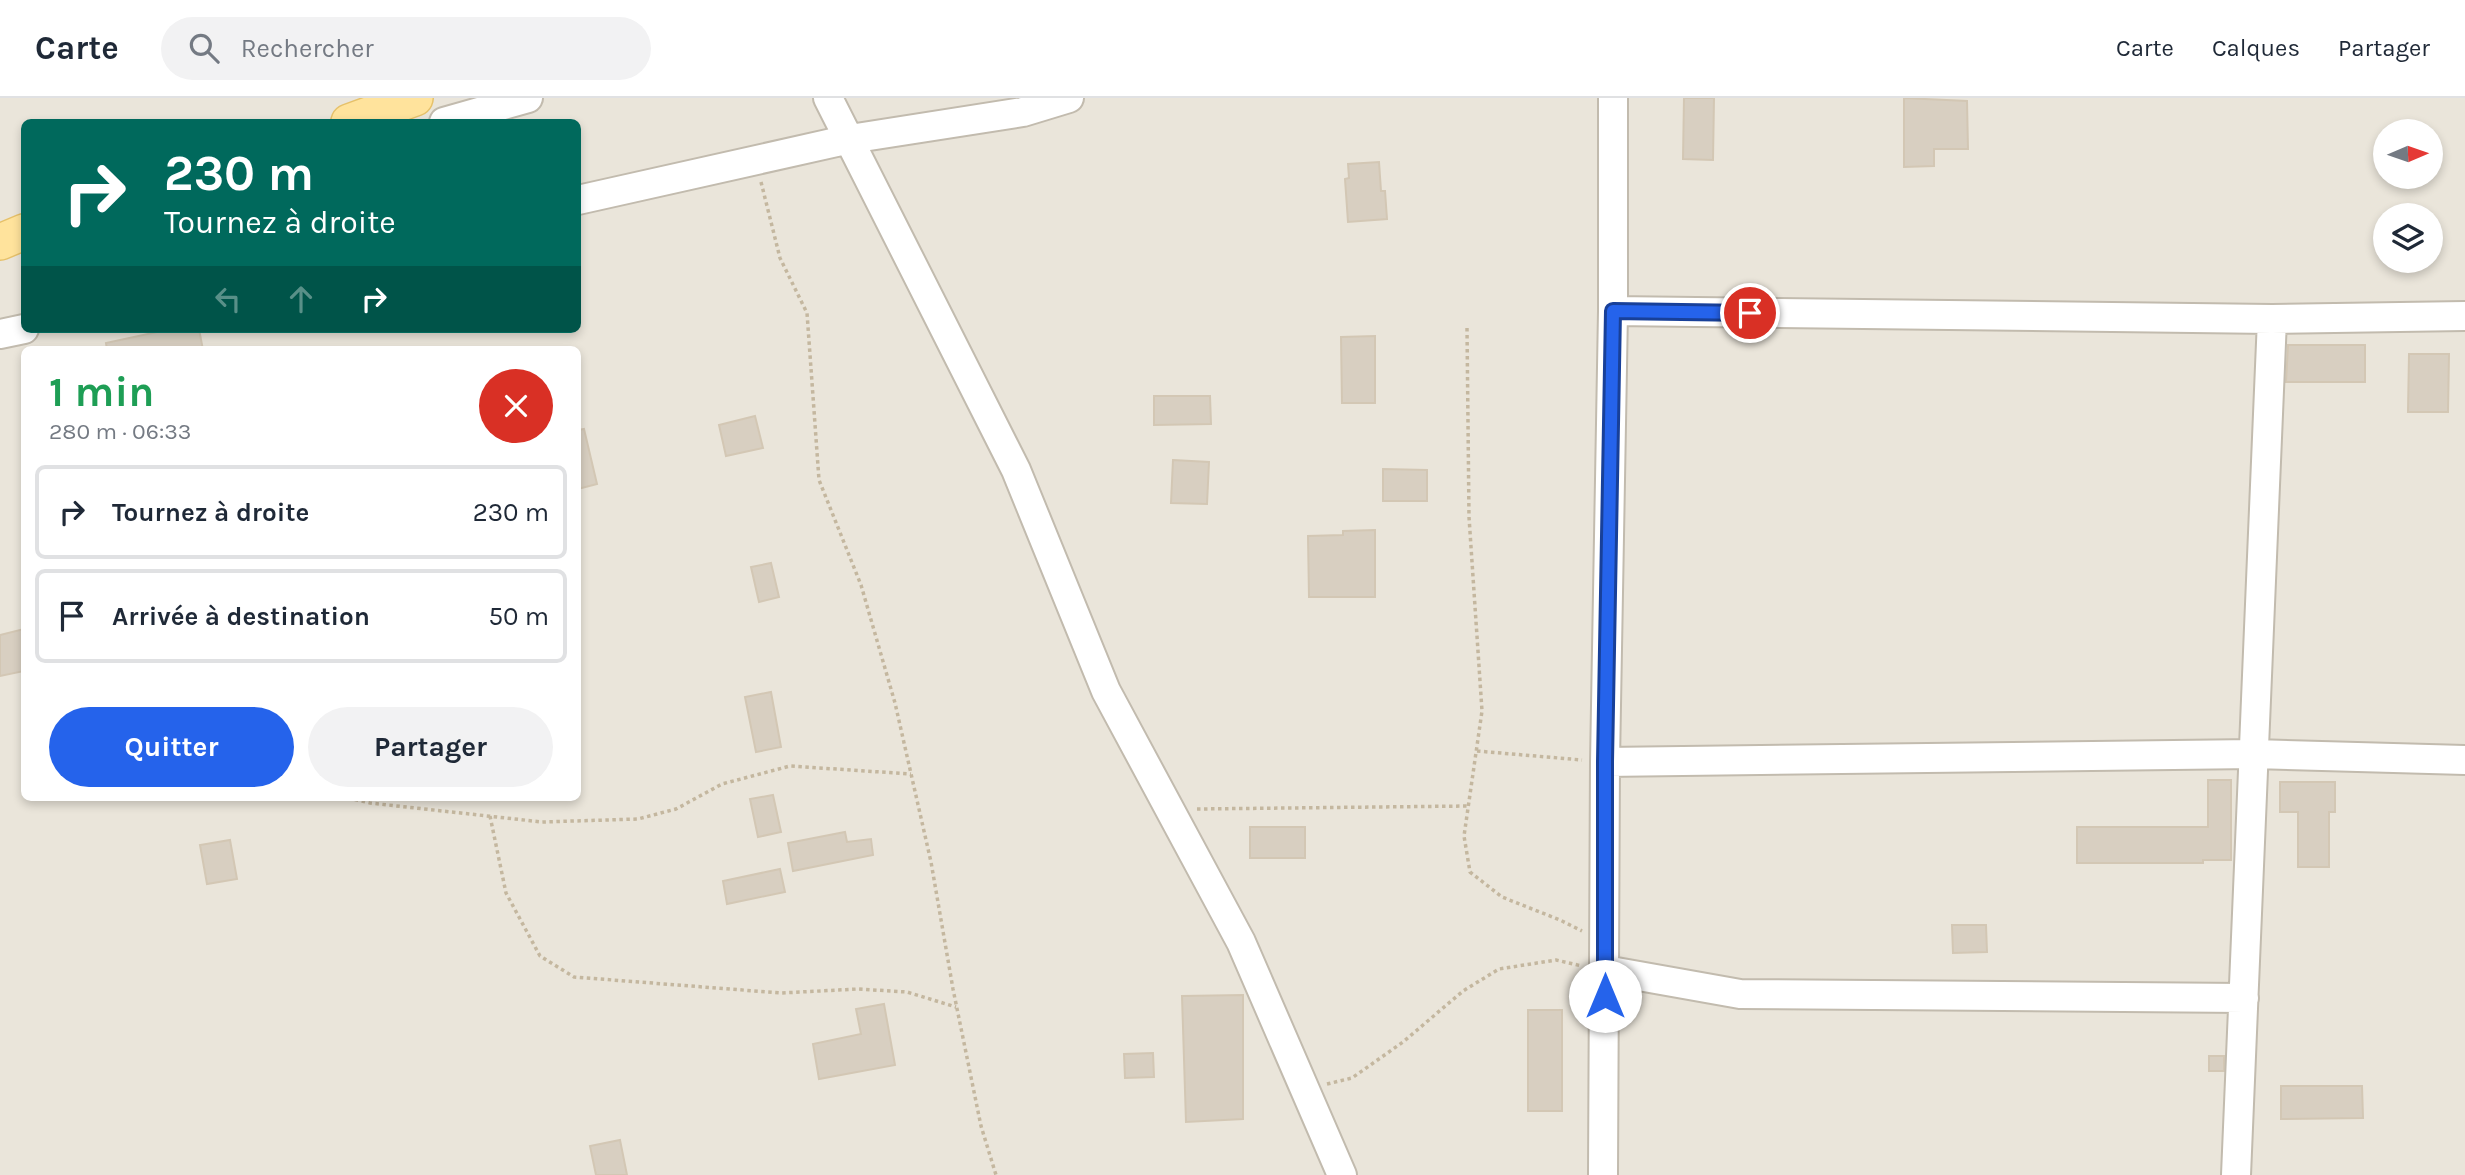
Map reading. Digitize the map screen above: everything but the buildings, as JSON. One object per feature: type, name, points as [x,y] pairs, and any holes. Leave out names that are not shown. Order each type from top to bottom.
[{"type":"main road","points":[[357,119],[415,98]]},
{"type":"main road","points":[[0,242],[21,233]]},
{"type":"street","points":[[454,119],[528,98]]},
{"type":"street","points":[[828,98],[1017,470],[1106,691],[1241,942],[1342,1175]]},
{"type":"street","points":[[581,199],[849,139],[1023,112],[1069,98]]},
{"type":"street","points":[[1603,1175],[1613,98]]},
{"type":"street","points":[[1613,311],[2272,319],[2465,316]]},
{"type":"street","points":[[2236,1175],[2272,319]]},
{"type":"street","points":[[0,334],[21,330]]},
{"type":"street","points":[[1605,762],[2254,754],[2465,760]]},
{"type":"street","points":[[1605,956],[1740,994],[2244,998]]},
{"type":"path","points":[[756,160],[780,258],[807,313],[819,480],[860,585],[895,703],[931,862],[981,1126],[996,1175]]},
{"type":"path","points":[[1467,328],[1469,517],[1482,711],[1464,835],[1470,872],[1502,897],[1560,920],[1605,956]]},
{"type":"path","points":[[1476,751],[1605,762]]},
{"type":"path","points":[[361,801],[542,822],[638,820],[676,810],[722,784],[790,766],[911,774]]},
{"type":"path","points":[[1169,809],[1468,806]]},
{"type":"path","points":[[490,816],[506,892],[540,956],[574,977],[781,993],[858,989],[907,992],[957,1007]]},
{"type":"path","points":[[1305,1090],[1352,1078],[1403,1042],[1463,991],[1499,968],[1605,956]]},
{"type":"shaded area","points":[[0,98],[2465,98],[2465,1175],[0,1175]]},
{"type":"route","points":[[1605,996],[1605,762],[1613,311],[1750,313]]}]
